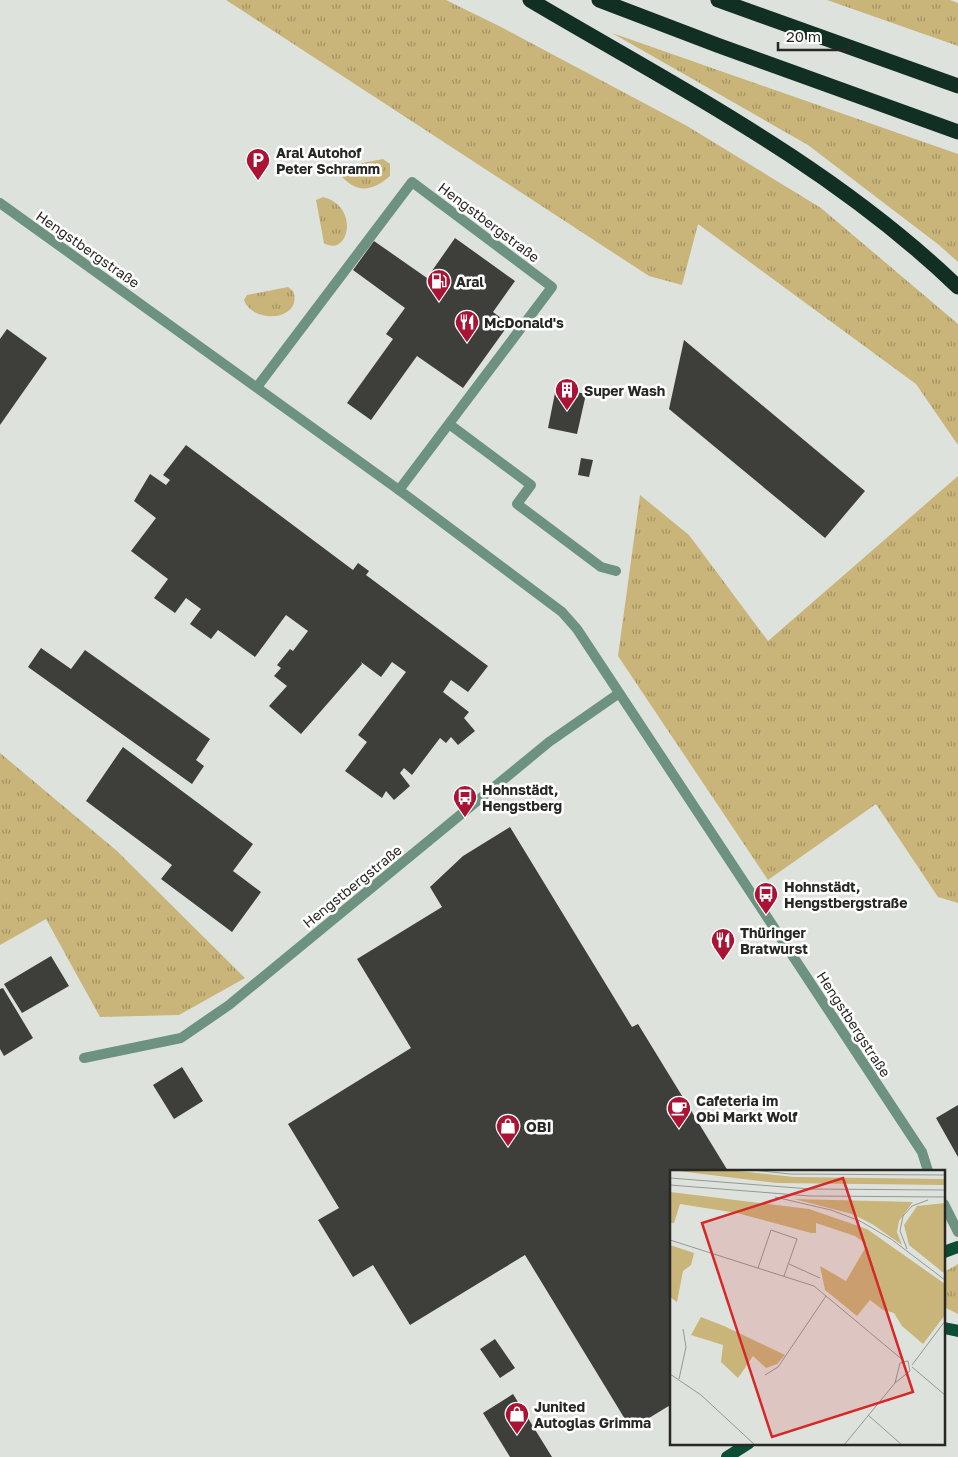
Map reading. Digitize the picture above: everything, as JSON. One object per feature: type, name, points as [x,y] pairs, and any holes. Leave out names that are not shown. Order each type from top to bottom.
[{"type":"highway","points":[[530,0],[747,126],[820,174],[929,259],[958,287]]},
{"type":"highway","points":[[599,0],[717,46],[958,132]]},
{"type":"highway","points":[[718,0],[958,86]]},
{"type":"main road","points":[[946,1251],[958,1247]]},
{"type":"main road","points":[[727,1457],[747,1444]]},
{"type":"street","name":"Hengstbergstraße","points":[[257,387],[412,182],[552,287],[399,490]]},
{"type":"street","name":"Hengstbergstraße","points":[[0,203],[399,490],[562,612],[577,629],[618,694],[922,1152],[928,1170]]},
{"type":"street","points":[[450,424],[531,485],[517,504],[601,567],[616,571]]},
{"type":"street","name":"Hengstbergstraße","points":[[84,1058],[181,1038],[228,1005],[549,742],[618,694]]},
{"type":"street","points":[[946,1208],[958,1232]]},
{"type":"green space","points":[[226,0],[446,0],[499,26],[687,126],[821,208],[958,324],[958,445],[916,384],[698,224],[682,285],[649,276]]},
{"type":"green space","points":[[827,0],[950,0],[958,3],[958,46]]},
{"type":"green space","points":[[612,33],[958,154],[958,262],[939,245],[808,145]]},
{"type":"green space","points":[[383,159],[390,164],[390,176],[370,188],[351,185],[339,173],[341,167]]},
{"type":"green space","points":[[323,197],[335,202],[343,211],[346,220],[347,229],[344,238],[339,244],[332,246],[324,243],[316,200]]},
{"type":"green space","points":[[288,287],[293,291],[294,300],[291,308],[285,313],[276,316],[257,314],[249,308],[244,300],[247,295]]},
{"type":"green space","points":[[958,476],[958,903],[938,897],[876,804],[768,880],[618,656],[640,495],[689,535],[768,641]]},
{"type":"green space","points":[[0,753],[117,851],[245,978],[179,1015],[100,1017],[46,919],[0,945]]},
{"type":"green space","points":[[958,1264],[958,1314],[946,1308],[946,1271]]},
{"type":"building","points":[[455,238],[515,281],[493,312],[509,324],[463,388],[417,356],[371,420],[347,403],[393,339],[386,334],[405,308],[353,270],[374,241],[427,278]]},
{"type":"building","points":[[7,329],[47,358],[0,425],[0,339]]},
{"type":"building","points":[[684,340],[865,491],[825,538],[669,409]]},
{"type":"building","name":"Super Wash","points":[[556,388],[586,394],[577,434],[548,428]]},
{"type":"building","points":[[186,445],[353,570],[358,563],[369,571],[366,575],[488,666],[468,692],[451,680],[443,692],[469,712],[464,718],[475,731],[458,745],[451,737],[446,743],[440,738],[412,775],[404,768],[400,773],[410,786],[394,800],[386,791],[382,798],[345,771],[367,742],[358,735],[406,672],[392,662],[381,677],[361,662],[362,664],[301,734],[269,706],[287,686],[274,676],[281,668],[277,665],[290,649],[293,651],[308,631],[286,615],[255,657],[218,630],[211,639],[190,624],[201,609],[186,598],[175,613],[154,598],[168,579],[131,551],[156,518],[134,501],[150,474],[166,485],[170,480],[163,475]]},
{"type":"building","points":[[581,458],[593,460],[589,477],[578,475]]},
{"type":"building","points":[[41,648],[71,669],[85,650],[210,739],[196,760],[204,766],[192,784],[28,667]]},
{"type":"building","points":[[123,747],[253,844],[233,871],[261,892],[232,932],[161,879],[172,865],[86,801]]},
{"type":"building","name":"OBI","points":[[510,827],[632,1027],[638,1024],[727,1170],[670,1170],[670,1405],[631,1429],[525,1255],[410,1325],[373,1265],[353,1277],[318,1220],[339,1208],[288,1124],[411,1048],[357,959],[442,907],[430,887],[463,856]]},
{"type":"building","points":[[51,956],[69,986],[22,1013],[4,984]]},
{"type":"building","points":[[3,988],[33,1038],[4,1056],[0,1049],[0,989]]},
{"type":"building","points":[[182,1067],[203,1101],[174,1119],[153,1085]]},
{"type":"building","points":[[958,1105],[958,1157],[936,1118]]},
{"type":"building","points":[[495,1339],[515,1368],[500,1378],[480,1349]]},
{"type":"building","name":"Junited Autoglas Grimma","points":[[513,1394],[552,1457],[510,1457],[483,1413]]},
{"type":"place","name":"Aral Autohof Peter Schramm","points":[[258,181]]},
{"type":"place","name":"Aral","points":[[439,302]]},
{"type":"place","name":"McDonald's","points":[[467,343]]},
{"type":"place","name":"Super Wash","points":[[567,411]]},
{"type":"place","name":"Hohnstädt, Hengstberg","points":[[465,818]]},
{"type":"place","name":"Hohnstädt, Hengstbergstraße","points":[[766,915]]},
{"type":"place","name":"Thüringer Bratwurst","points":[[723,961]]},
{"type":"place","name":"Cafeteria im Obi Markt Wolf","points":[[679,1129]]},
{"type":"place","name":"OBI","points":[[508,1147]]},
{"type":"place","name":"Junited Autoglas Grimma","points":[[517,1435]]}]
